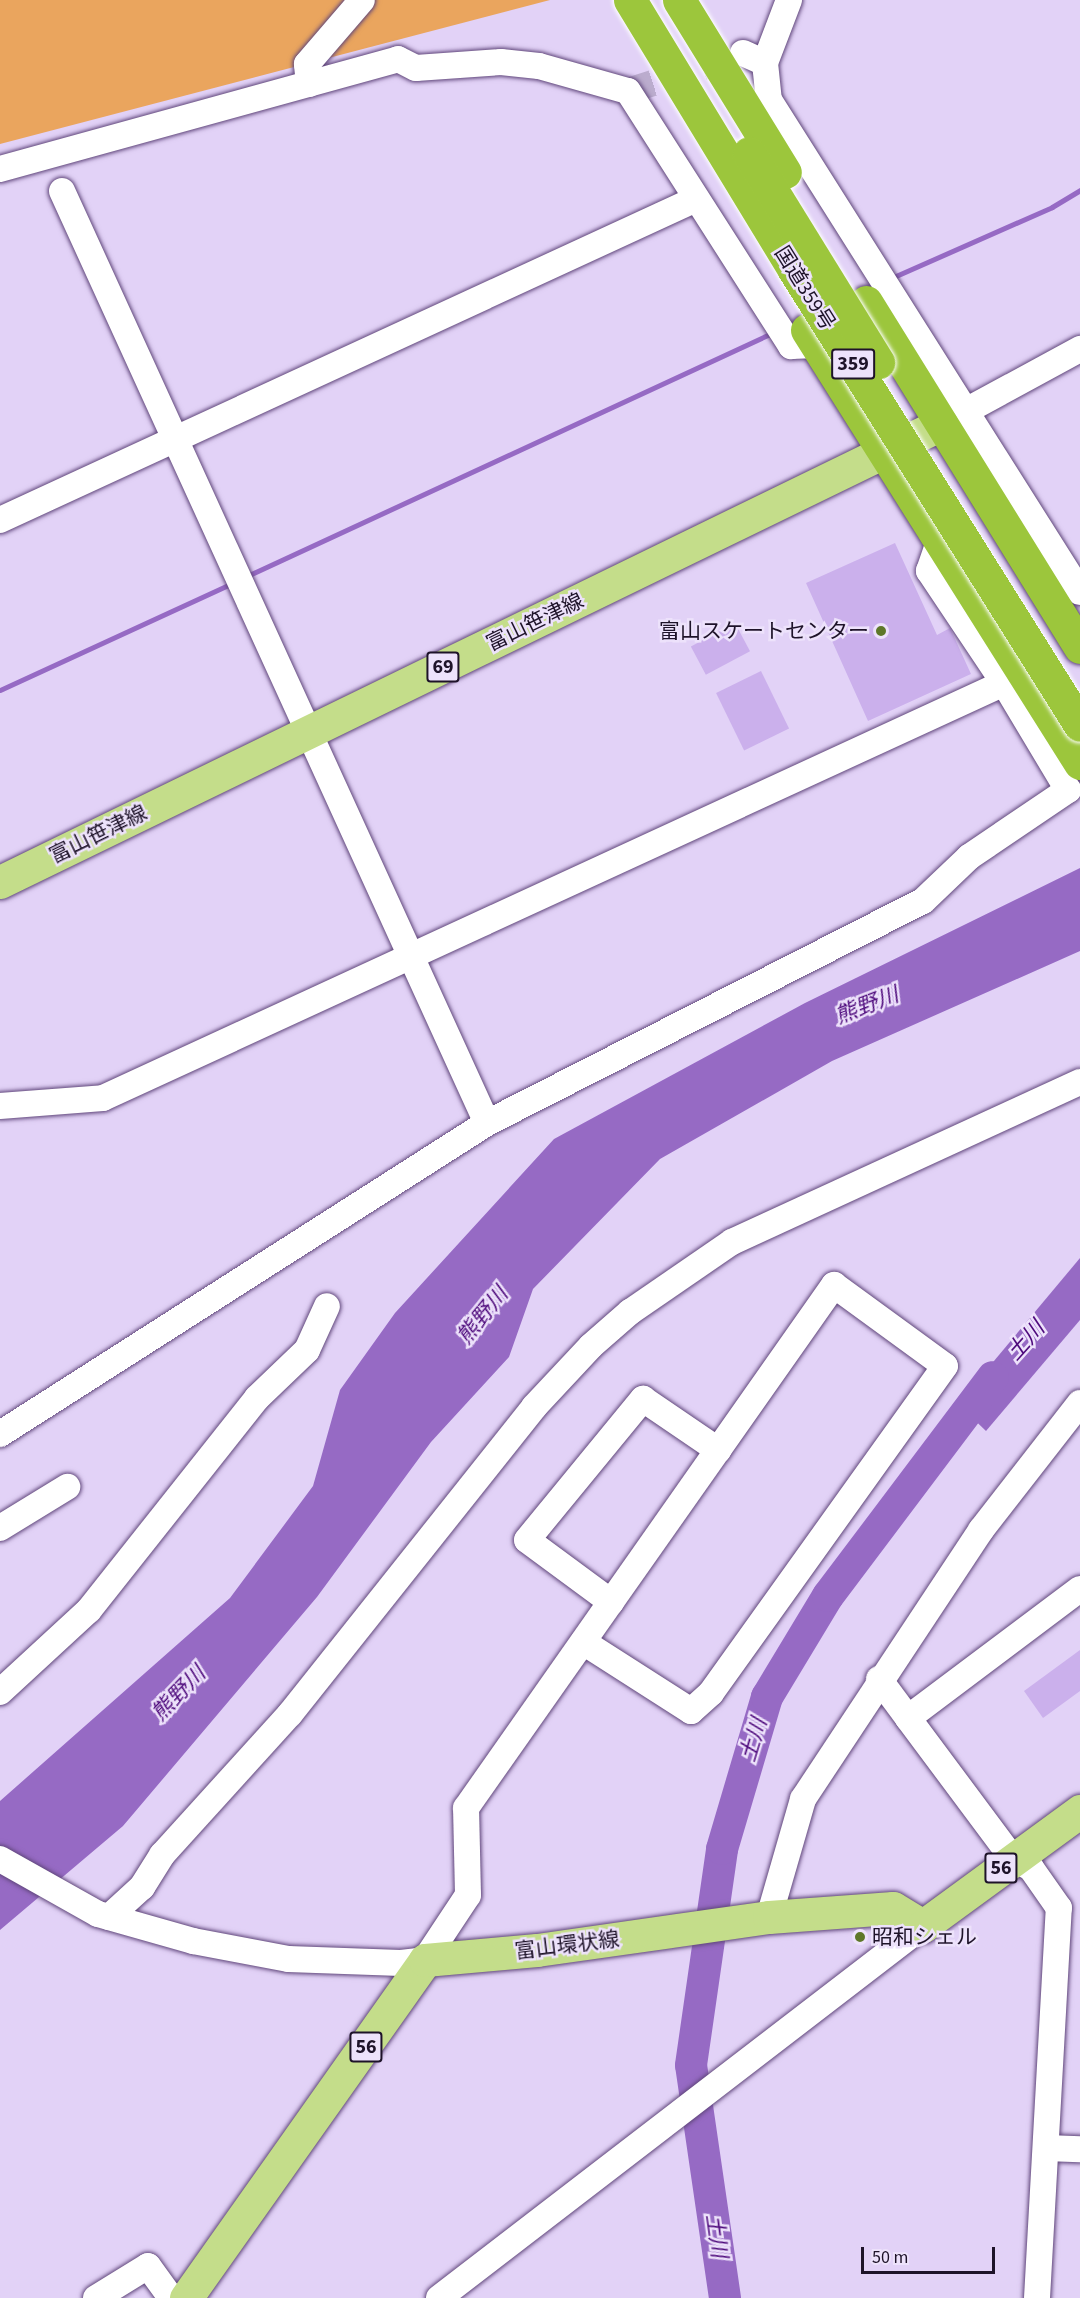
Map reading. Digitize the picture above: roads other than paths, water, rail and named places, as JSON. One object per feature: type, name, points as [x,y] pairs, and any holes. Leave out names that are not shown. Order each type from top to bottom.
[{"type":"highway","points":[[606,0],[812,337],[1080,763]]},
{"type":"highway","name":"国道359号","points":[[630,0],[794,270],[1080,725]]},
{"type":"highway","name":"国道359号","points":[[657,0],[1080,682]]},
{"type":"highway","points":[[679,0],[866,302],[953,418],[1080,647]]},
{"type":"main road","name":"富山笹津線","points":[[0,882],[953,418]]},
{"type":"main road","name":"56","points":[[923,1926],[1080,1811]]},
{"type":"main road","name":"富山環状線","points":[[425,1960],[627,1938],[762,1918],[893,1908],[923,1926]]},
{"type":"main road","name":"56","points":[[186,2298],[425,1960]]},
{"type":"street","points":[[309,84],[307,64],[362,0]]},
{"type":"street","points":[[789,0],[754,58],[770,100],[953,418],[1080,592]]},
{"type":"street","points":[[0,169],[398,59],[416,68],[501,62],[538,66],[628,91],[791,346],[812,337]]},
{"type":"street","points":[[62,190],[307,734],[411,954],[487,1123]]},
{"type":"street","points":[[0,520],[696,199]]},
{"type":"street","points":[[953,418],[1080,349]]},
{"type":"street","points":[[0,1434],[487,1123],[923,901],[969,857],[1068,790],[1004,683],[928,571],[940,539]]},
{"type":"street","points":[[0,1106],[103,1098],[411,954],[1004,683]]},
{"type":"street","points":[[104,1915],[142,1887],[162,1855],[290,1714],[534,1407],[591,1346],[622,1319],[732,1242],[1080,1082]]},
{"type":"street","points":[[0,1858],[104,1915],[193,1941],[288,1959],[401,1963],[425,1960],[468,1894],[466,1808],[834,1285],[945,1366],[711,1693],[691,1711],[583,1642]]},
{"type":"street","points":[[0,1692],[89,1610],[257,1398],[307,1350],[327,1306]]},
{"type":"street","points":[[611,1602],[527,1540],[643,1399],[718,1450]]},
{"type":"street","points":[[762,1918],[803,1799],[879,1679],[981,1530],[1080,1403]]},
{"type":"street","points":[[0,1528],[67,1486]]},
{"type":"street","points":[[908,1718],[1080,1589]]},
{"type":"street","points":[[879,1679],[1013,1859],[1031,1868],[1059,1908],[1037,2298]]},
{"type":"street","points":[[439,2298],[736,2072],[923,1926]]},
{"type":"street","points":[[1046,2148],[1080,2150]]},
{"type":"street","points":[[96,2298],[148,2266],[171,2298]]},
{"type":"water","name":"熊野川","points":[[1080,868],[1080,951],[832,1061],[660,1159],[533,1289],[509,1357],[431,1442],[317,1597],[123,1826],[0,1930],[0,1801],[230,1598],[313,1486],[340,1390],[395,1313],[554,1139],[805,1003]]},
{"type":"water","points":[[1080,1258],[1080,1320],[986,1431],[958,1404]]},
{"type":"waterway","points":[[889,279],[1052,207],[1080,190]]},
{"type":"waterway","points":[[247,576],[774,332]]},
{"type":"waterway","points":[[0,690],[233,583]]},
{"type":"waterway","name":"土川","points":[[725,2298],[691,2065],[722,1849],[767,1697],[828,1596],[993,1377]]},
{"type":"tunnel","points":[[628,91],[734,57]]},
{"type":"place","name":"富山スケートセンター","points":[[881,631]]},
{"type":"place","name":"昭和シェル","points":[[860,1937]]}]
